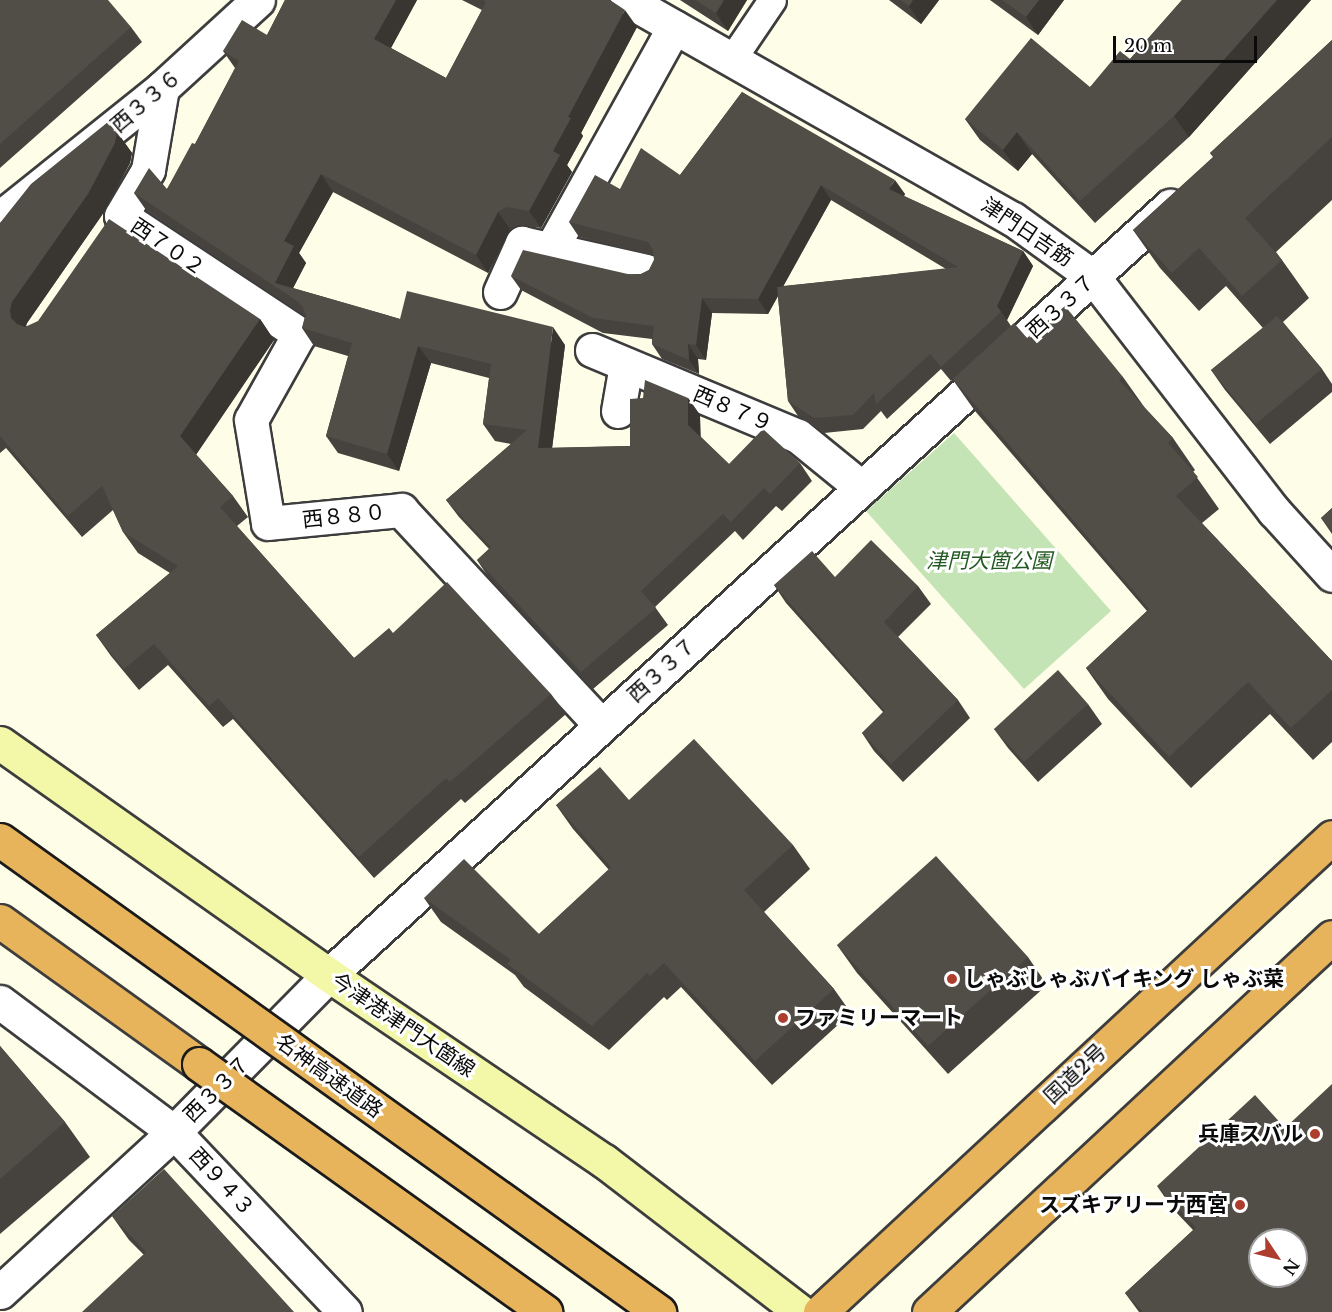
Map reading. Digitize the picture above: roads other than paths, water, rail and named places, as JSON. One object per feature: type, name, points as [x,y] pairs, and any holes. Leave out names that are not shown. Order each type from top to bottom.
[{"type":"highway","name":"国道2号","points":[[820,1312],[1332,837]]},
{"type":"highway","name":"名神高速道路","points":[[0,840],[659,1312]]},
{"type":"highway","points":[[0,921],[545,1312]]},
{"type":"highway","points":[[929,1312],[1332,937]]},
{"type":"main road","name":"今津港津門大箇線","points":[[0,742],[329,975],[604,1161],[801,1312]]},
{"type":"street","name":"西３３６","points":[[0,218],[162,88],[258,0]]},
{"type":"street","name":"津門日吉筋","points":[[627,0],[1013,219],[1093,277],[1274,511],[1332,575]]},
{"type":"street","points":[[551,249],[674,27]]},
{"type":"street","name":"西７０２","points":[[162,88],[148,170],[114,226],[298,334]]},
{"type":"street","name":"西３３７","points":[[0,1292],[174,1132],[329,975],[1196,182]]},
{"type":"street","points":[[500,292],[522,243],[646,271]]},
{"type":"street","name":"西８８０","points":[[298,334],[251,420],[268,523],[401,510],[601,725]]},
{"type":"street","name":"西８７９","points":[[592,350],[798,436],[862,488]]},
{"type":"street","points":[[618,411],[626,365]]},
{"type":"street","name":"西９４３","points":[[0,1002],[174,1132],[345,1312]]},
{"type":"lane","points":[[732,59],[772,0]]},
{"type":"place","name":"しゃぶしゃぶバイキング しゃぶ菜","points":[[952,979]]},
{"type":"place","name":"ファミリーマート","points":[[783,1018]]},
{"type":"place","name":"兵庫スバル","points":[[1315,1134]]},
{"type":"place","name":"スズキアリーナ西宮","points":[[1240,1205]]},
{"type":"park label","name":"津門大箇公園","points":[[989,561]]}]
